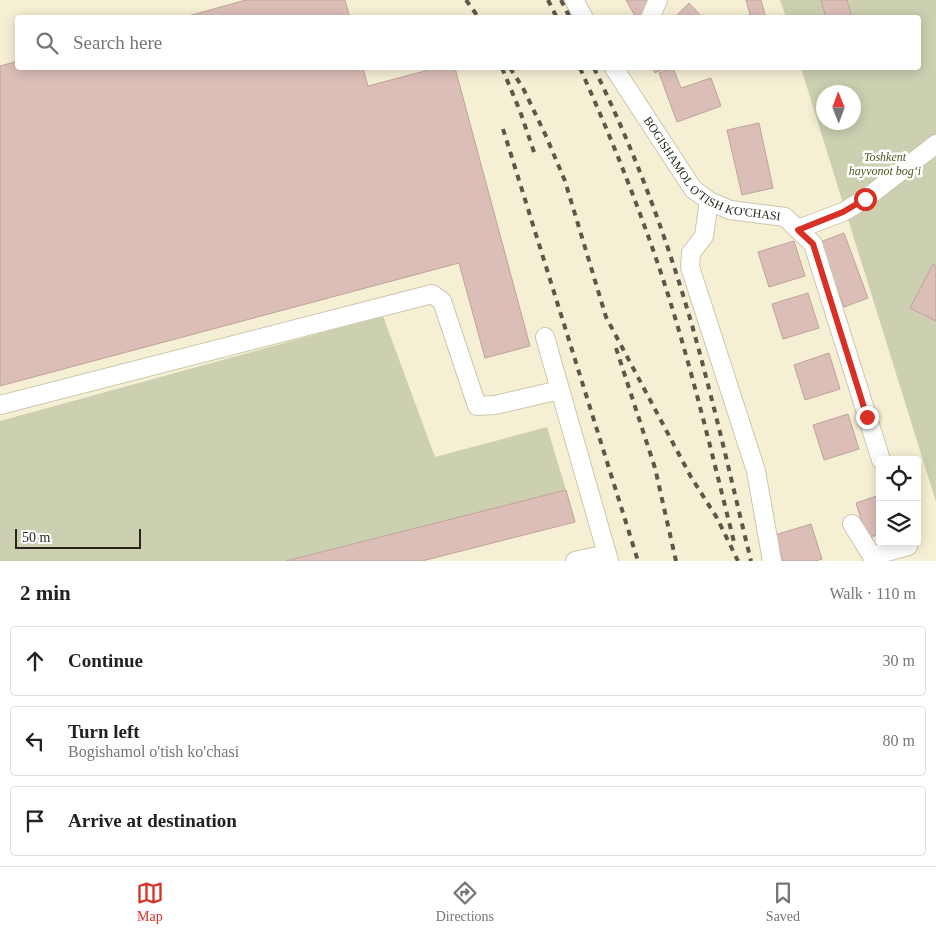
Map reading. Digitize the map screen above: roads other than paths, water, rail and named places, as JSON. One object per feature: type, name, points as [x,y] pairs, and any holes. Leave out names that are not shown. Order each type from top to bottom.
[{"type":"street","points":[[574,0],[582,15]]},
{"type":"street","points":[[651,15],[658,0]]},
{"type":"street","name":"BOGISHAMOL O'TISH KO'CHASI","points":[[615,70],[693,189],[709,201],[730,210],[785,217],[813,244],[880,456]]},
{"type":"street","points":[[798,230],[843,212],[865,199],[936,144]]},
{"type":"street","points":[[709,201],[704,236],[690,254],[690,267],[756,472],[772,561]]},
{"type":"street","points":[[0,405],[432,294],[442,302],[477,406],[495,406],[560,390]]},
{"type":"street","points":[[545,337],[608,558],[575,561]]},
{"type":"street","points":[[852,524],[872,559],[909,550]]},
{"type":"railway","points":[[466,0],[477,15]]},
{"type":"railway","points":[[548,0],[556,15]]},
{"type":"railway","points":[[561,0],[568,15]]},
{"type":"railway","points":[[503,70],[520,111],[535,155]]},
{"type":"railway","points":[[511,70],[523,88],[565,181],[606,317],[691,477],[717,518],[738,561]]},
{"type":"railway","points":[[581,70],[624,172],[663,279],[692,377],[734,542]]},
{"type":"railway","points":[[595,70],[643,181],[684,298],[706,377],[751,561]]},
{"type":"railway","points":[[503,129],[638,561]]},
{"type":"railway","points":[[616,348],[655,468],[676,561]]},
{"type":"park label","name":"Toshkent hayvonot bogʻi","points":[[885,164]]}]
